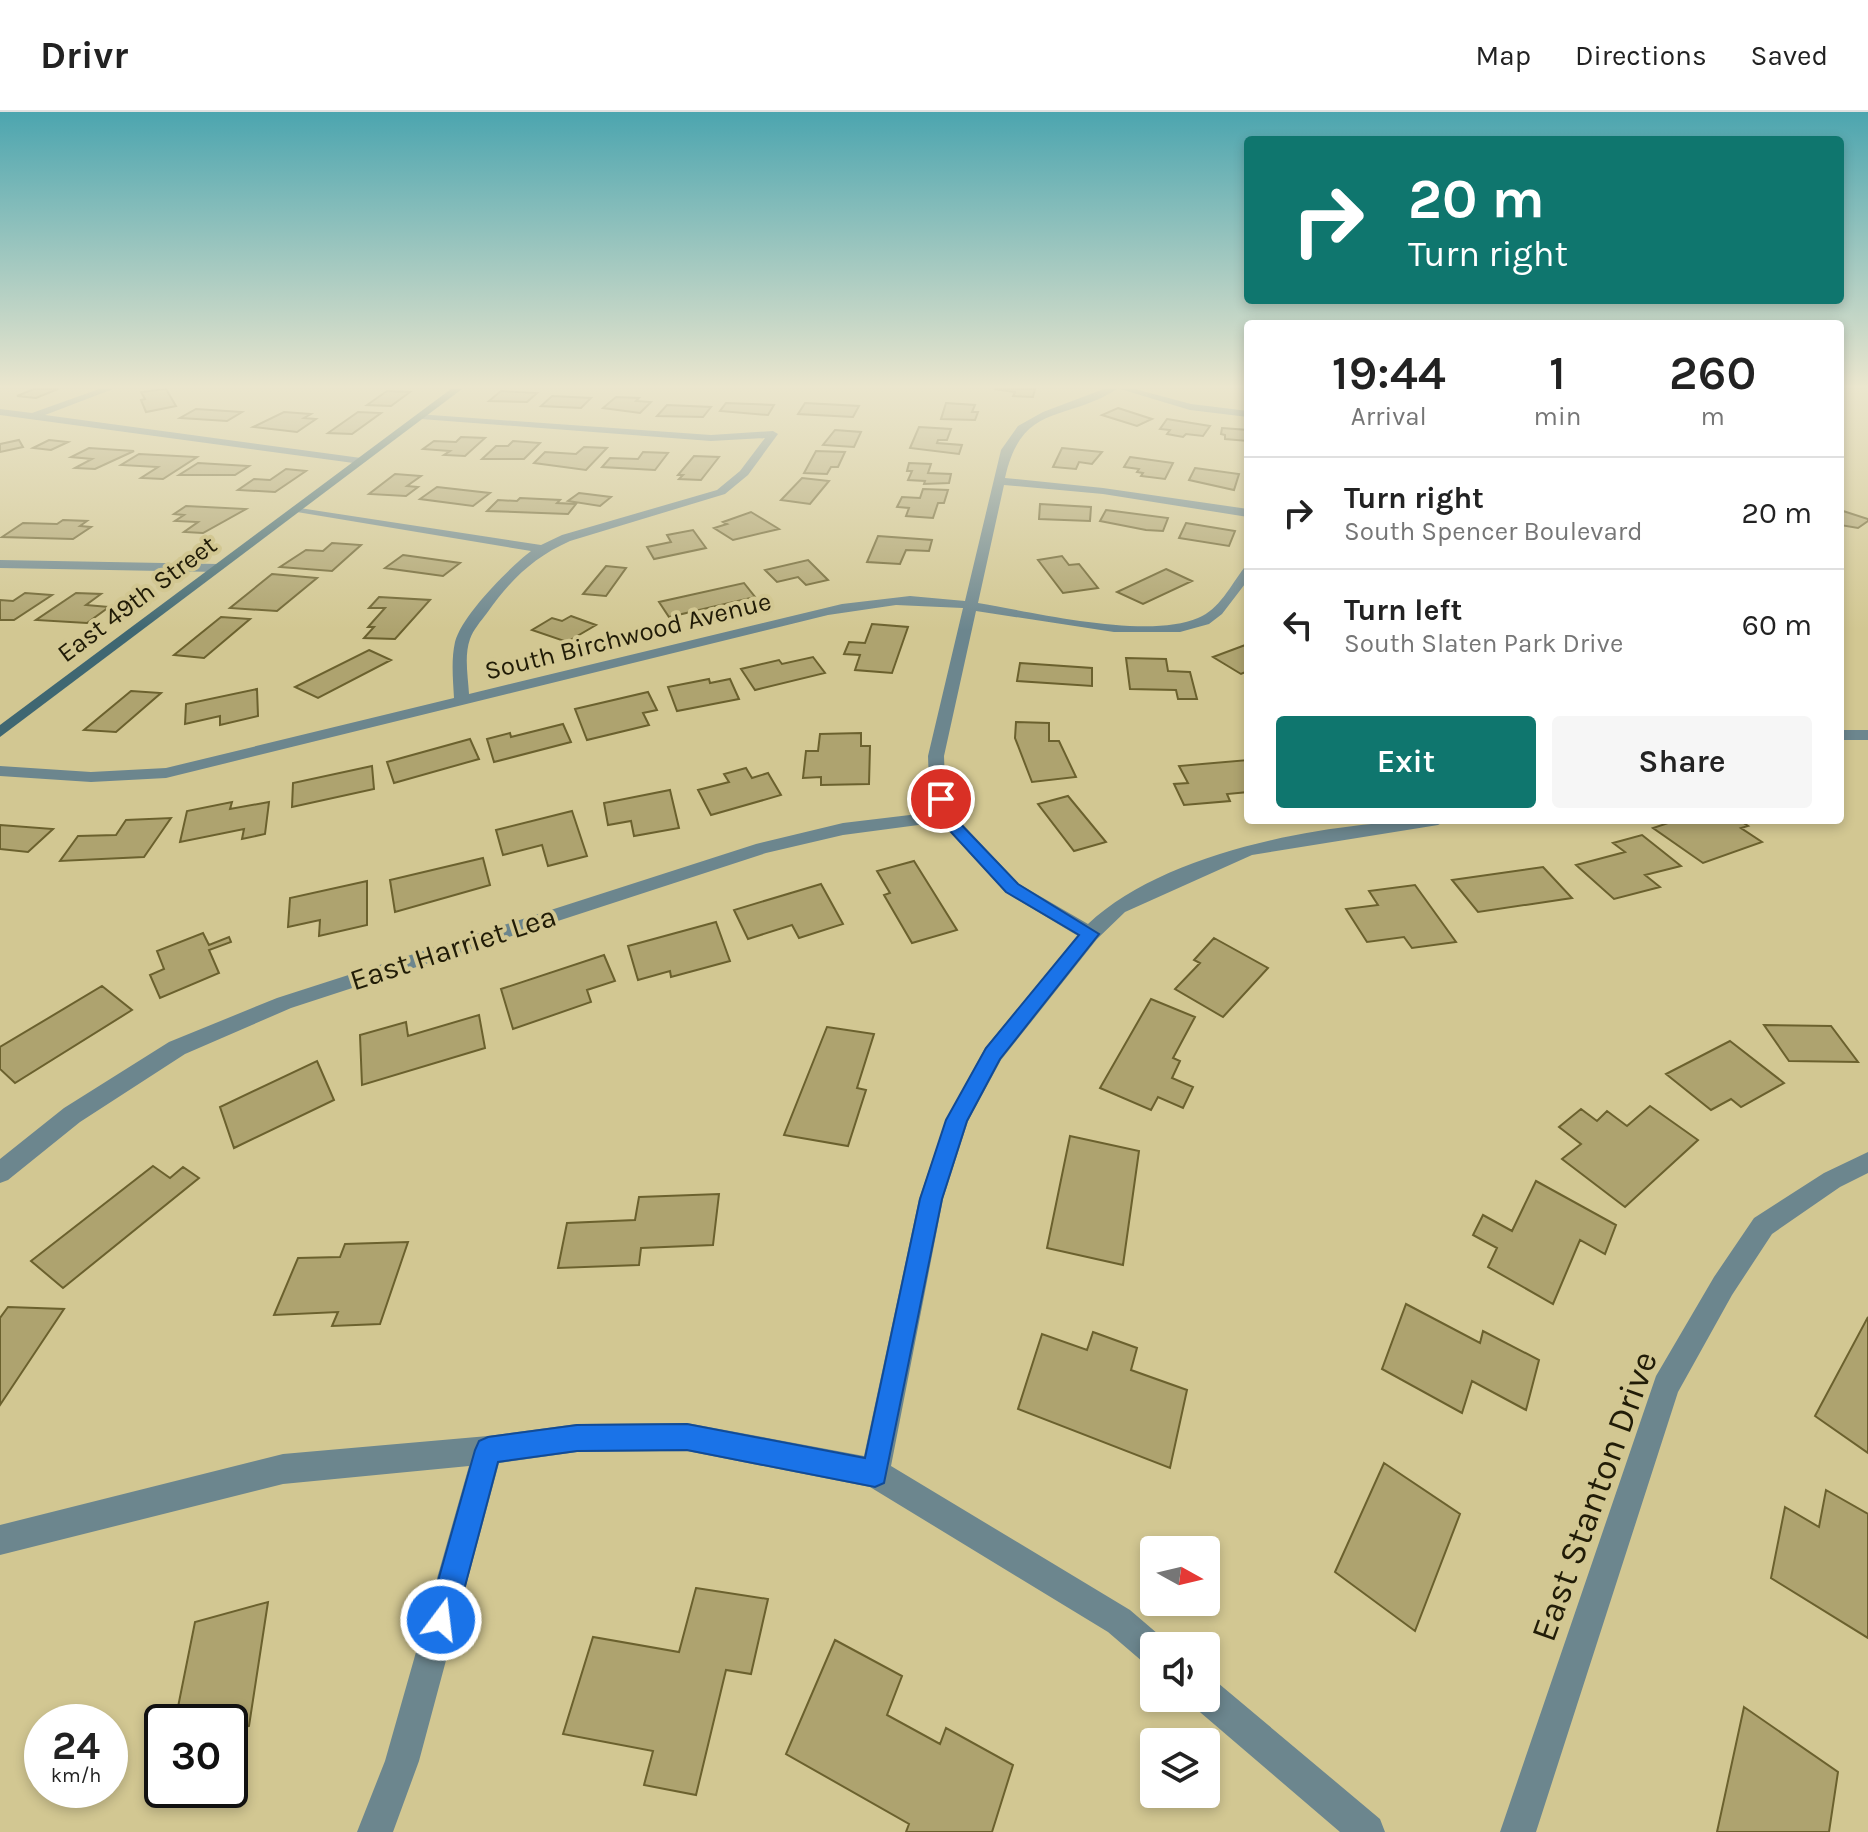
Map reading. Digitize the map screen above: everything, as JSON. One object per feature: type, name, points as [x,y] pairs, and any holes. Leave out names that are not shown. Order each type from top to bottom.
[{"type":"street","name":"East 49th Street","points":[[0,732],[350,469]]},
{"type":"street","points":[[462,702],[459,659],[463,637],[497,589],[542,549],[597,527],[673,509],[721,492],[747,469]]},
{"type":"street","points":[[1003,469],[937,745],[937,783],[945,816],[1012,888],[1090,934]]},
{"type":"street","points":[[1001,481],[1103,491],[1244,512]]},
{"type":"street","points":[[297,509],[542,549]]},
{"type":"street","points":[[0,564],[218,568]]},
{"type":"street","name":"South Birchwood Avenue","points":[[0,771],[91,777],[166,773],[858,605],[910,600],[1145,630],[1183,627],[1204,621],[1219,610],[1244,576]]},
{"type":"street","points":[[1844,735],[1868,735]]},
{"type":"street","name":"East Harriet Lea","points":[[0,1173],[72,1115],[177,1048],[284,1003],[762,848],[843,829],[945,816]]},
{"type":"street","points":[[875,1473],[931,1199],[957,1120],[993,1054],[1090,934],[1118,907],[1248,850],[1413,824]]},
{"type":"street","name":"East Stanton Drive","points":[[1518,1832],[1666,1386],[1723,1286],[1763,1226],[1832,1180],[1868,1162]]},
{"type":"street","points":[[0,1540],[283,1469],[488,1450],[577,1438],[687,1437],[875,1473],[1119,1621],[1140,1639]]},
{"type":"street","points":[[375,1832],[402,1761],[488,1450]]},
{"type":"street","points":[[1220,1707],[1367,1832]]},
{"type":"building","points":[[154,469],[178,469],[163,479],[141,478]]},
{"type":"building","points":[[188,469],[244,469],[235,475],[179,475]]},
{"type":"building","points":[[286,469],[306,471],[275,492],[238,490],[254,479],[270,480]]},
{"type":"building","points":[[683,469],[709,469],[701,480],[679,479],[683,475],[678,475]]},
{"type":"building","points":[[806,469],[830,469],[827,474],[804,473]]},
{"type":"building","points":[[929,469],[928,473],[951,474],[949,483],[924,484],[925,481],[908,480],[912,471],[907,471]]},
{"type":"building","points":[[1139,469],[1170,469],[1165,479],[1141,476],[1143,473],[1137,472]]},
{"type":"building","points":[[1194,469],[1239,474],[1234,490],[1189,480]]},
{"type":"building","points":[[395,474],[421,476],[407,486],[418,487],[406,496],[369,494]]},
{"type":"building","points":[[802,478],[829,481],[810,504],[781,500]]},
{"type":"building","points":[[437,487],[490,493],[473,506],[420,499]]},
{"type":"building","points":[[923,489],[948,490],[944,503],[938,503],[933,518],[906,516],[909,508],[897,507],[902,497],[920,498]]},
{"type":"building","points":[[579,493],[611,497],[600,506],[568,501]]},
{"type":"building","points":[[520,498],[576,504],[568,514],[487,511],[498,500],[517,501]]},
{"type":"building","points":[[1040,504],[1091,507],[1090,521],[1039,519]]},
{"type":"building","points":[[186,506],[246,509],[203,533],[184,532],[198,522],[175,521],[184,515],[174,514]]},
{"type":"building","points":[[1106,510],[1168,518],[1163,531],[1146,530],[1100,521]]},
{"type":"building","points":[[1844,511],[1868,519],[1858,528],[1844,526]]},
{"type":"building","points":[[751,512],[779,529],[733,540],[714,528],[727,524],[723,522]]},
{"type":"building","points":[[63,520],[87,521],[80,526],[91,527],[73,539],[2,537],[23,523],[57,524]]},
{"type":"building","points":[[1186,523],[1235,531],[1229,546],[1179,538]]},
{"type":"building","points":[[693,530],[706,548],[654,559],[647,547],[671,542],[667,535]]},
{"type":"building","points":[[878,536],[932,540],[929,551],[906,550],[900,564],[867,562]]},
{"type":"building","points":[[332,543],[361,545],[332,571],[280,567],[306,550],[323,551]]},
{"type":"building","points":[[403,555],[460,563],[443,576],[385,568]]},
{"type":"building","points":[[1062,556],[1069,565],[1079,564],[1098,588],[1063,593],[1038,560]]},
{"type":"building","points":[[808,560],[828,580],[806,585],[798,577],[777,582],[765,570]]},
{"type":"building","points":[[606,566],[626,568],[606,596],[583,594]]},
{"type":"building","points":[[1166,569],[1192,581],[1143,604],[1117,592]]},
{"type":"building","points":[[272,574],[317,578],[277,611],[230,608]]},
{"type":"building","points":[[744,583],[755,597],[669,617],[659,602]]},
{"type":"building","points":[[25,593],[52,595],[14,620],[0,620],[0,600],[13,601]]},
{"type":"building","points":[[76,593],[101,594],[86,605],[109,607],[87,623],[36,620]]},
{"type":"building","points":[[379,597],[430,600],[395,639],[364,638],[374,627],[368,627],[385,608],[369,608]]},
{"type":"building","points":[[571,616],[596,625],[567,642],[532,630],[552,618],[562,621]]},
{"type":"building","points":[[221,617],[250,619],[204,658],[174,655]]},
{"type":"building","points":[[872,624],[908,627],[892,673],[855,670],[860,655],[844,654],[849,642],[865,643]]},
{"type":"building","points":[[1244,645],[1244,673],[1241,674],[1213,657]]},
{"type":"building","points":[[369,650],[391,660],[318,698],[295,687]]},
{"type":"building","points":[[813,657],[825,673],[755,690],[741,669],[779,660],[782,664]]},
{"type":"building","points":[[1126,658],[1166,659],[1168,671],[1190,672],[1197,699],[1178,699],[1176,690],[1130,689]]},
{"type":"building","points":[[1020,663],[1092,668],[1092,686],[1017,681]]},
{"type":"building","points":[[709,679],[710,683],[730,679],[739,699],[677,711],[668,687]]},
{"type":"building","points":[[257,689],[258,716],[220,725],[220,716],[185,724],[186,704]]},
{"type":"building","points":[[131,691],[161,693],[116,732],[84,730]]},
{"type":"building","points":[[648,692],[657,710],[643,713],[649,725],[587,740],[575,709]]},
{"type":"building","points":[[1016,722],[1049,723],[1049,741],[1059,741],[1076,777],[1032,782],[1015,738]]},
{"type":"building","points":[[563,724],[571,742],[494,762],[487,739],[510,733],[511,737]]},
{"type":"building","points":[[861,733],[861,746],[870,746],[869,784],[821,785],[821,777],[803,778],[806,751],[818,751],[820,734]]},
{"type":"building","points":[[470,739],[479,759],[394,783],[387,762]]},
{"type":"building","points":[[1244,760],[1244,792],[1227,794],[1230,801],[1184,805],[1174,784],[1188,783],[1179,766]]},
{"type":"building","points":[[372,766],[374,789],[292,807],[293,783]]},
{"type":"building","points":[[746,768],[752,778],[768,773],[781,795],[711,815],[698,790],[729,782],[724,774]]},
{"type":"building","points":[[670,790],[679,828],[634,836],[631,821],[608,825],[604,803]]},
{"type":"building","points":[[1068,796],[1106,842],[1074,851],[1038,804]]},
{"type":"building","points":[[232,802],[230,809],[269,802],[265,834],[242,839],[244,829],[180,842],[187,811]]},
{"type":"building","points":[[572,811],[587,856],[548,866],[542,845],[503,855],[496,830]]},
{"type":"building","points":[[171,818],[144,857],[60,861],[78,836],[116,835],[126,820]]},
{"type":"building","points":[[1665,824],[1745,824],[1748,826],[1741,828],[1762,842],[1703,863],[1653,828]]},
{"type":"building","points":[[0,825],[53,829],[28,852],[0,849]]},
{"type":"building","points":[[1642,835],[1681,866],[1645,875],[1660,887],[1614,899],[1576,865],[1625,852],[1613,843]]},
{"type":"building","points":[[483,858],[490,885],[395,912],[390,880]]},
{"type":"building","points":[[914,861],[957,930],[912,943],[884,895],[890,893],[877,871]]},
{"type":"building","points":[[1543,867],[1572,898],[1478,912],[1452,880]]},
{"type":"building","points":[[367,881],[367,925],[319,936],[320,920],[288,927],[290,898]]},
{"type":"building","points":[[821,884],[843,924],[799,938],[792,925],[748,939],[734,910]]},
{"type":"building","points":[[1415,885],[1456,942],[1412,948],[1404,937],[1367,942],[1346,909],[1378,905],[1369,891]]},
{"type":"building","points":[[716,922],[730,961],[671,977],[670,971],[638,980],[628,946]]},
{"type":"building","points":[[203,933],[209,945],[229,937],[231,942],[209,950],[219,973],[160,998],[150,975],[164,969],[157,951]]},
{"type":"building","points":[[1214,938],[1268,968],[1223,1017],[1175,989],[1200,963],[1194,960]]},
{"type":"building","points":[[604,955],[615,981],[587,990],[591,1002],[513,1029],[501,989]]},
{"type":"building","points":[[102,986],[132,1010],[15,1083],[0,1069],[0,1047]]},
{"type":"building","points":[[1151,999],[1195,1017],[1173,1058],[1180,1061],[1172,1078],[1193,1087],[1183,1108],[1158,1097],[1151,1110],[1100,1088]]},
{"type":"building","points":[[479,1015],[485,1048],[362,1085],[360,1035],[406,1022],[408,1036]]},
{"type":"building","points":[[1764,1025],[1831,1026],[1858,1062],[1789,1061]]},
{"type":"building","points":[[827,1027],[874,1034],[857,1088],[866,1090],[848,1146],[784,1135]]},
{"type":"building","points":[[1730,1041],[1784,1083],[1741,1107],[1731,1099],[1711,1110],[1666,1074]]},
{"type":"building","points":[[317,1061],[334,1100],[234,1148],[220,1107]]},
{"type":"building","points":[[1650,1106],[1698,1140],[1625,1207],[1562,1159],[1581,1144],[1559,1127],[1581,1109],[1597,1121],[1607,1111],[1627,1126]]},
{"type":"building","points":[[1070,1136],[1139,1151],[1123,1265],[1047,1248]]},
{"type":"building","points":[[153,1166],[170,1178],[183,1167],[199,1178],[63,1288],[31,1261]]},
{"type":"building","points":[[1536,1181],[1616,1225],[1605,1254],[1580,1240],[1553,1304],[1488,1267],[1497,1248],[1473,1235],[1483,1215],[1512,1231]]},
{"type":"building","points":[[719,1194],[713,1245],[641,1248],[639,1265],[558,1268],[567,1223],[635,1220],[639,1197]]},
{"type":"building","points":[[408,1242],[380,1324],[332,1326],[338,1312],[274,1315],[298,1258],[340,1257],[345,1244]]},
{"type":"building","points":[[1406,1304],[1480,1343],[1483,1331],[1539,1360],[1526,1410],[1472,1381],[1462,1413],[1382,1369]]},
{"type":"building","points":[[8,1307],[64,1309],[0,1405],[0,1318]]},
{"type":"building","points":[[1868,1317],[1868,1453],[1815,1416]]},
{"type":"building","points":[[1093,1332],[1137,1348],[1131,1370],[1187,1390],[1170,1468],[1018,1409],[1042,1334],[1087,1350]]},
{"type":"building","points":[[1384,1463],[1460,1514],[1415,1631],[1335,1572]]},
{"type":"building","points":[[1826,1490],[1868,1514],[1868,1638],[1771,1578],[1785,1507],[1819,1527]]},
{"type":"building","points":[[696,1588],[768,1599],[751,1674],[726,1670],[696,1795],[644,1785],[653,1751],[563,1734],[593,1637],[679,1652]]},
{"type":"building","points":[[268,1602],[249,1726],[248,1704],[179,1704],[195,1622]]},
{"type":"building","points":[[835,1640],[902,1676],[887,1715],[940,1744],[946,1728],[1013,1765],[992,1832],[906,1832],[909,1824],[786,1754]]},
{"type":"building","points":[[1744,1707],[1838,1772],[1829,1832],[1717,1832]]},
{"type":"route","points":[[441,1620],[488,1450],[577,1438],[687,1437],[875,1473],[931,1199],[957,1120],[993,1054],[1090,934],[1012,888],[945,816],[941,799]]}]
